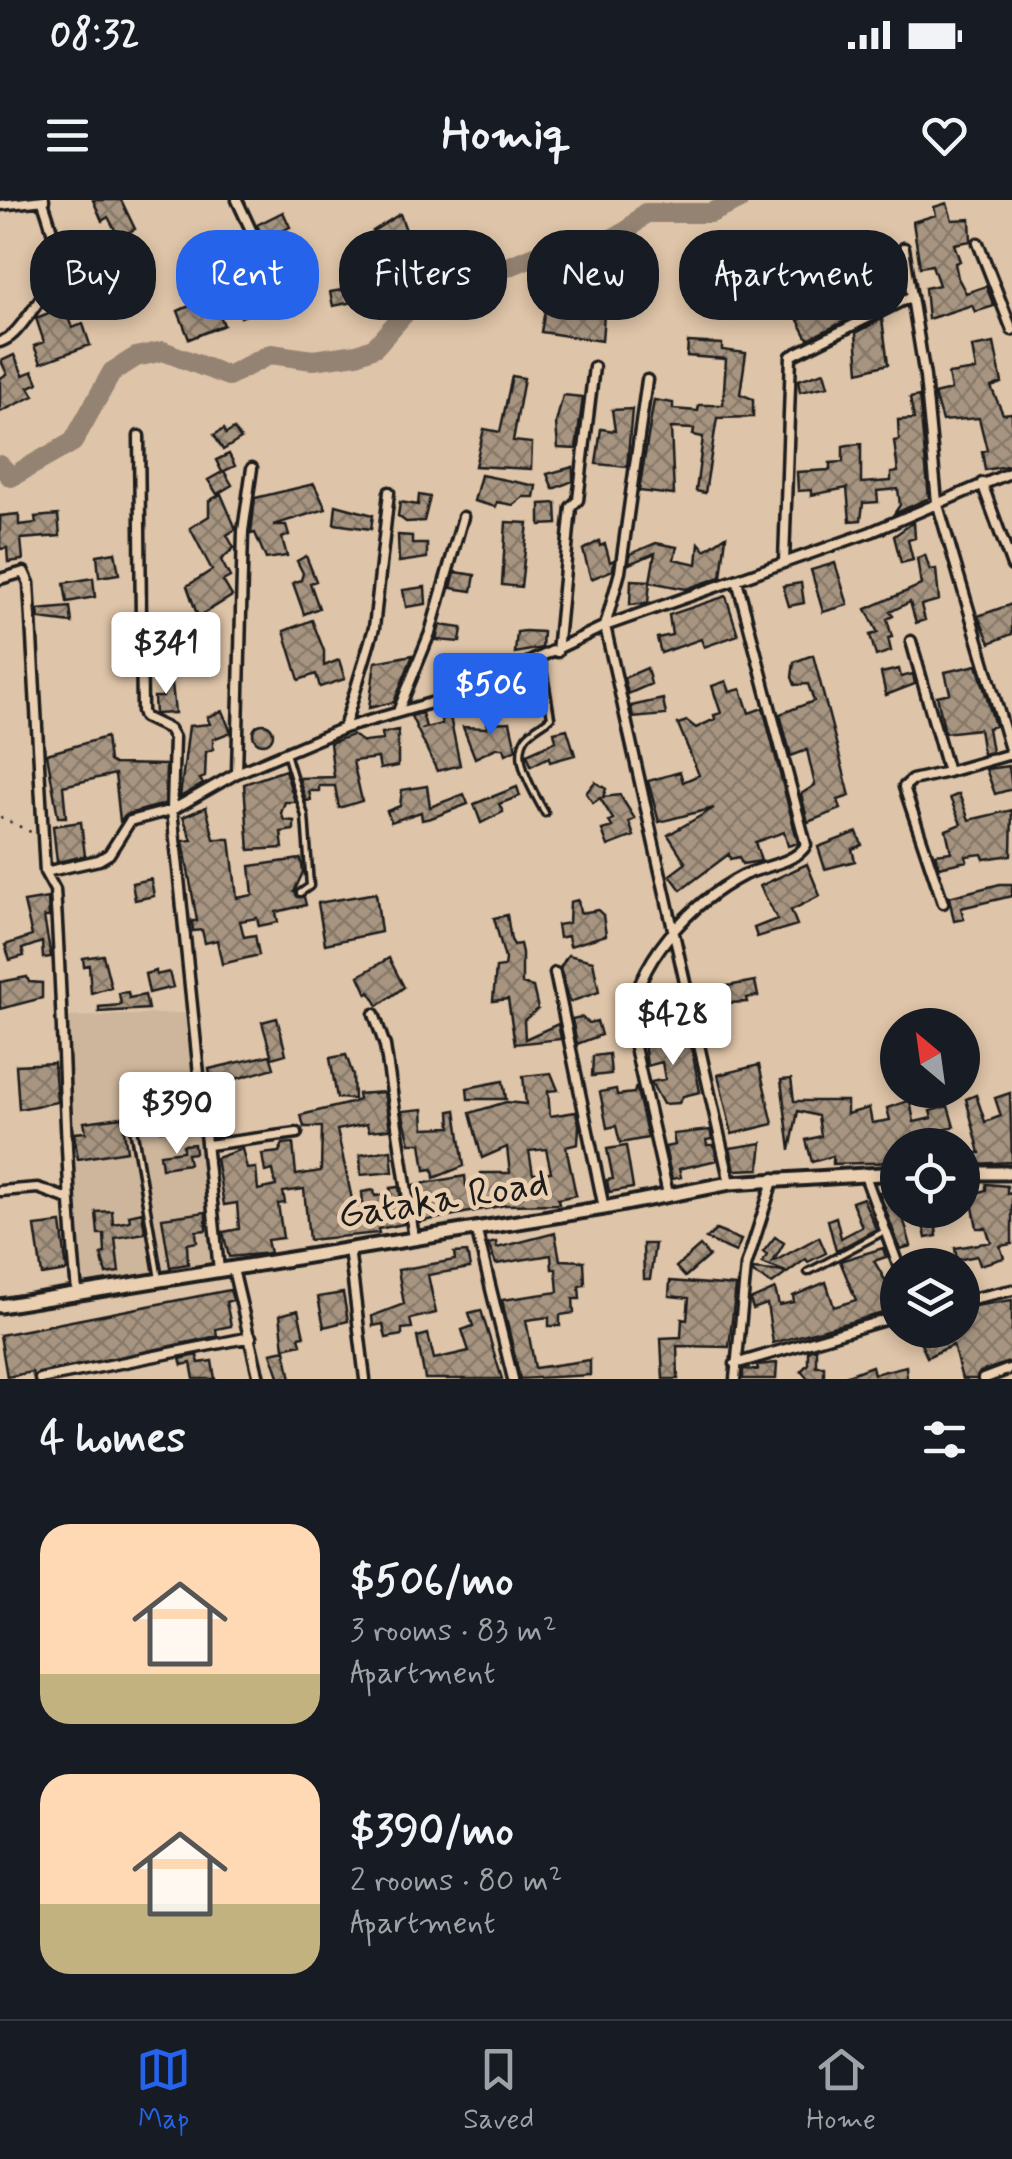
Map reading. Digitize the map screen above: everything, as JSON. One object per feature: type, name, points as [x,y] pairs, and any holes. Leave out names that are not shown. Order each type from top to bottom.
[{"type":"street","points":[[237,200],[251,230]]},
{"type":"street","points":[[0,204],[44,201],[58,256],[52,284],[16,331],[0,342]]},
{"type":"street","points":[[978,243],[1012,330]]},
{"type":"street","points":[[908,272],[926,377],[937,502],[1012,755],[912,780],[904,787],[943,903]]},
{"type":"street","points":[[784,562],[792,356],[912,296]]},
{"type":"street","points":[[557,652],[571,508],[578,500],[594,367]]},
{"type":"street","points":[[647,380],[620,572],[606,626],[730,1183]]},
{"type":"street","points":[[139,436],[142,711],[172,733],[172,810],[208,1145],[226,1269],[251,1337],[259,1379]]},
{"type":"street","points":[[238,773],[243,531],[252,468]]},
{"type":"street","points":[[45,872],[100,860],[109,854],[130,821],[172,810],[238,773],[344,728],[399,709],[462,694],[606,626],[872,532],[1012,472]]},
{"type":"street","points":[[982,483],[1012,566]]},
{"type":"street","points":[[344,728],[374,628],[389,492]]},
{"type":"street","points":[[399,709],[430,633],[463,516]]},
{"type":"street","points":[[0,580],[20,572],[28,576],[45,872],[55,890],[63,1007],[68,1200],[76,1292]]},
{"type":"street","points":[[668,1194],[630,1025],[632,1005],[674,928],[745,875],[803,851],[806,845],[737,580]]},
{"type":"street","points":[[911,641],[948,772]]},
{"type":"street","points":[[555,973],[604,1208]]},
{"type":"street","points":[[374,1014],[385,1046],[414,1238]]},
{"type":"street","points":[[208,1145],[297,1133]]},
{"type":"street","points":[[864,1173],[892,1248]]},
{"type":"street","name":"Gataka Road","points":[[0,1306],[604,1208],[730,1183],[880,1173]]},
{"type":"street","points":[[980,1173],[1012,1173]]},
{"type":"street","points":[[735,1379],[746,1266],[774,1178]]},
{"type":"street","points":[[0,1191],[38,1188],[68,1200]]},
{"type":"street","points":[[475,1226],[513,1379]]},
{"type":"street","points":[[349,1248],[366,1379]]},
{"type":"street","points":[[980,1297],[1012,1290]]},
{"type":"street","points":[[735,1364],[880,1321]]},
{"type":"street","points":[[40,1379],[251,1337]]},
{"type":"street","points":[[983,1379],[1012,1368]]},
{"type":"lane","points":[[540,657],[552,716],[529,733],[522,744],[522,758],[545,813]]},
{"type":"lane","points":[[286,752],[305,816],[310,886],[300,893]]},
{"type":"lane","points":[[129,1104],[159,1279]]},
{"type":"lane","points":[[808,1272],[885,1231]]},
{"type":"path","points":[[0,818],[43,838]]},
{"type":"shaded area","points":[[187,1013],[215,1263],[79,1283],[67,1017]]},
{"type":"building","points":[[93,200],[121,200],[135,229],[115,230],[108,217],[102,221]]},
{"type":"building","points":[[947,203],[952,220],[970,219],[971,241],[954,244],[960,261],[955,263],[958,278],[966,293],[986,286],[994,306],[975,312],[972,305],[928,319],[925,288],[939,285],[932,265],[920,267],[913,222],[936,215],[934,207]]},
{"type":"building","points":[[283,212],[290,227],[259,230],[257,225]]},
{"type":"building","points":[[400,214],[406,230],[375,230]]},
{"type":"building","points":[[339,291],[339,305],[333,306],[330,292]]},
{"type":"building","points":[[37,320],[69,320],[72,328],[83,324],[90,345],[41,363],[34,346],[44,342]]},
{"type":"building","points":[[182,320],[222,320],[224,325],[189,339]]},
{"type":"building","points":[[543,320],[604,320],[602,341],[541,332]]},
{"type":"building","points":[[798,320],[847,320],[808,339]]},
{"type":"building","points":[[882,320],[888,364],[859,372],[856,333]]},
{"type":"building","points":[[688,342],[722,344],[722,350],[746,353],[740,394],[753,399],[753,417],[717,418],[705,493],[696,491],[703,437],[693,435],[694,429],[671,428],[674,495],[639,491],[654,400],[673,403],[673,409],[698,411],[699,405],[723,405],[726,359],[687,356]]},
{"type":"building","points":[[994,343],[1002,383],[991,387],[1003,414],[1012,413],[1012,465],[985,470],[982,451],[987,450],[979,418],[942,421],[934,394],[951,390],[948,374],[976,370],[972,347]]},
{"type":"building","points":[[14,355],[23,375],[33,371],[38,383],[29,387],[34,396],[0,412],[0,378],[7,374],[1,361]]},
{"type":"building","points":[[824,372],[828,386],[800,392],[798,380]]},
{"type":"building","points":[[512,376],[524,378],[513,441],[532,443],[531,469],[475,466],[484,429],[500,432]]},
{"type":"building","points":[[563,395],[583,397],[576,449],[558,448],[556,423]]},
{"type":"building","points":[[919,396],[929,498],[894,514],[900,505],[898,489],[877,491],[878,502],[863,503],[861,520],[850,521],[847,488],[811,495],[811,490],[798,491],[797,472],[830,470],[830,463],[843,462],[843,446],[848,445],[861,444],[861,483],[891,481],[891,473],[898,472],[894,441],[899,440],[898,420],[914,419],[910,398]]},
{"type":"building","points":[[632,409],[627,467],[596,464],[601,429],[615,431],[612,410]]},
{"type":"building","points":[[224,429],[226,434],[234,429],[241,439],[223,450],[214,435]]},
{"type":"building","points":[[229,454],[235,466],[224,471],[232,485],[217,494],[208,480],[222,472],[216,460]]},
{"type":"building","points":[[573,467],[573,481],[553,489],[547,474]]},
{"type":"building","points":[[481,475],[536,486],[534,497],[523,497],[513,505],[497,502],[496,507],[474,501]]},
{"type":"building","points":[[314,484],[326,509],[273,525],[286,525],[289,535],[282,538],[287,556],[266,559],[255,533],[251,534],[255,498]]},
{"type":"building","points":[[221,494],[236,529],[227,535],[234,548],[221,560],[230,577],[223,581],[232,596],[198,617],[187,586],[212,570],[190,528],[209,516],[209,501]]},
{"type":"building","points":[[419,495],[430,497],[424,521],[406,522],[398,516],[400,502],[418,505]]},
{"type":"building","points":[[556,503],[557,524],[540,525],[540,504]]},
{"type":"building","points":[[336,505],[373,515],[371,529],[334,524]]},
{"type":"building","points":[[19,514],[19,525],[36,523],[35,517],[58,515],[60,536],[21,539],[23,560],[8,562],[7,548],[0,549],[0,516]]},
{"type":"building","points":[[506,522],[528,523],[521,587],[502,585]]},
{"type":"building","points":[[914,522],[915,538],[908,540],[913,560],[901,563],[894,536]]},
{"type":"building","points":[[398,535],[412,536],[412,544],[427,544],[427,558],[399,562]]},
{"type":"building","points":[[726,536],[721,577],[686,589],[650,582],[655,553],[629,564],[630,554],[656,543],[677,547],[674,559],[697,564],[699,543],[705,550]]},
{"type":"building","points":[[599,541],[600,546],[605,544],[610,562],[614,560],[613,570],[591,579],[583,550]]},
{"type":"building","points":[[115,552],[119,574],[99,577],[97,555]]},
{"type":"building","points":[[925,555],[930,570],[936,569],[939,600],[921,605],[925,620],[916,623],[910,602],[890,612],[893,616],[887,619],[891,651],[876,656],[870,635],[878,633],[866,609],[921,585],[917,558]]},
{"type":"building","points":[[306,556],[316,581],[310,583],[319,608],[304,614],[293,583],[301,580],[303,573],[297,561]]},
{"type":"building","points":[[835,563],[848,605],[823,612],[811,570]]},
{"type":"building","points":[[455,572],[475,575],[472,591],[451,588]]},
{"type":"building","points":[[93,578],[95,597],[67,602],[64,583]]},
{"type":"building","points":[[631,580],[650,581],[648,603],[630,605]]},
{"type":"building","points":[[801,583],[804,603],[789,606],[783,586]]},
{"type":"building","points":[[425,587],[426,604],[406,607],[403,590]]},
{"type":"building","points":[[726,596],[738,635],[704,647],[701,639],[661,653],[657,638],[672,635],[669,615]]},
{"type":"building","points":[[1012,604],[1012,634],[990,643],[978,616]]},
{"type":"building","points":[[70,607],[72,623],[39,619],[38,610]]},
{"type":"building","points":[[312,620],[324,651],[324,666],[339,660],[345,679],[320,687],[316,674],[299,680],[284,631]]},
{"type":"building","points":[[440,625],[462,628],[460,642],[436,640]]},
{"type":"building","points":[[517,632],[543,632],[542,648],[515,653]]},
{"type":"building","points":[[413,655],[394,702],[369,708],[375,662]]},
{"type":"building","points":[[813,655],[850,796],[838,800],[841,809],[808,822],[801,794],[815,785],[807,750],[791,756],[780,714],[814,701],[808,684],[795,685],[792,677],[794,662]]},
{"type":"building","points":[[977,665],[995,726],[988,728],[992,752],[983,754],[979,729],[945,733],[937,696],[950,693],[945,672]]},
{"type":"building","points":[[647,668],[651,684],[628,694],[624,678]]},
{"type":"building","points":[[899,669],[901,677],[913,674],[915,684],[886,695],[881,673]]},
{"type":"building","points":[[171,673],[175,713],[155,714],[154,697],[163,697],[162,674]]},
{"type":"building","points":[[726,681],[730,692],[741,689],[749,713],[763,708],[798,843],[788,846],[784,832],[755,842],[761,861],[742,864],[739,857],[730,859],[729,854],[681,890],[670,875],[686,863],[668,835],[714,808],[659,822],[648,781],[680,772],[683,782],[699,775],[678,724],[687,721],[696,728],[715,719],[714,715],[721,713],[712,686]]},
{"type":"building","points":[[663,699],[666,715],[633,718],[631,706]]},
{"type":"building","points":[[222,711],[231,732],[213,739],[213,749],[206,752],[205,777],[200,779],[203,784],[180,797],[189,726],[210,724],[207,717]]},
{"type":"building","points":[[422,713],[426,727],[421,729],[442,724],[441,719],[450,717],[460,765],[437,771],[411,716]]},
{"type":"building","points":[[510,722],[516,749],[506,754],[504,748],[496,748],[475,758],[463,727],[487,728],[487,723]]},
{"type":"building","points":[[263,724],[273,734],[263,744],[253,734]]},
{"type":"building","points":[[567,729],[575,755],[550,762],[549,757],[531,766],[527,754],[556,741],[554,732]]},
{"type":"building","points":[[398,730],[398,766],[380,769],[378,758],[353,761],[362,801],[339,808],[335,786],[319,786],[319,791],[309,791],[311,800],[306,801],[299,778],[334,777],[330,743],[352,735],[364,742],[383,740],[382,733]]},
{"type":"building","points":[[106,737],[109,761],[114,764],[166,765],[165,804],[128,814],[120,821],[115,774],[63,786],[66,817],[58,817],[47,754]]},
{"type":"building","points":[[1009,766],[1012,789],[995,794],[986,769]]},
{"type":"building","points":[[285,770],[295,802],[285,802],[281,813],[284,820],[294,821],[294,830],[281,832],[283,848],[249,850],[244,784]]},
{"type":"building","points":[[595,782],[606,789],[603,797],[620,795],[635,819],[629,822],[634,836],[608,846],[602,830],[612,827],[609,821],[613,819],[600,798],[593,803],[586,793]]},
{"type":"building","points":[[427,786],[430,807],[464,794],[468,804],[431,818],[422,820],[421,812],[391,822],[387,811],[400,806],[402,790]]},
{"type":"building","points":[[517,787],[520,796],[499,804],[503,812],[481,823],[474,804]]},
{"type":"building","points":[[959,794],[969,820],[1012,810],[1011,855],[984,859],[982,854],[966,856],[967,861],[939,867],[935,854],[951,852],[946,830],[961,824],[950,798]]},
{"type":"building","points":[[206,807],[214,839],[230,839],[237,898],[253,895],[250,866],[301,859],[303,872],[294,892],[304,897],[306,905],[276,912],[278,922],[259,926],[257,918],[240,921],[244,937],[255,935],[259,955],[222,964],[217,940],[205,943],[202,930],[193,931],[192,921],[197,921],[183,841],[192,840],[183,817]]},
{"type":"building","points":[[81,822],[85,856],[57,862],[53,826]]},
{"type":"building","points":[[857,832],[862,845],[852,849],[855,861],[825,869],[818,847]]},
{"type":"building","points":[[807,864],[820,896],[791,910],[797,925],[757,937],[754,928],[777,919],[760,886]]},
{"type":"building","points":[[151,879],[154,896],[135,900],[132,883]]},
{"type":"building","points":[[1012,884],[1012,896],[961,908],[964,919],[954,921],[949,897]]},
{"type":"building","points":[[376,893],[381,932],[325,944],[318,903]]},
{"type":"building","points":[[48,898],[49,917],[44,917],[51,957],[43,958],[42,942],[22,949],[24,956],[10,960],[5,945],[32,936],[24,902]]},
{"type":"building","points":[[578,900],[580,913],[598,910],[603,915],[606,935],[570,946],[568,936],[559,938],[557,925],[569,923],[570,902]]},
{"type":"building","points":[[507,915],[511,940],[514,945],[520,944],[522,953],[522,984],[533,987],[538,1009],[524,1020],[525,1039],[558,1024],[561,1039],[515,1044],[508,999],[493,1001],[496,968],[504,967],[505,959],[494,918]]},
{"type":"building","points":[[103,955],[111,987],[91,993],[89,965],[84,966],[83,958]]},
{"type":"building","points":[[568,955],[593,961],[599,992],[570,1002],[560,968]]},
{"type":"building","points":[[389,958],[404,987],[378,1006],[359,976]]},
{"type":"building","points":[[156,971],[156,975],[169,972],[173,987],[149,993],[145,974]]},
{"type":"building","points":[[27,977],[29,982],[42,983],[42,998],[0,1009],[0,982]]},
{"type":"building","points":[[755,981],[758,996],[746,998],[747,1002],[707,1004],[705,990]]},
{"type":"building","points":[[128,992],[129,998],[145,995],[148,1009],[99,1012],[99,1007],[121,1005],[119,993]]},
{"type":"building","points":[[581,1017],[589,1023],[597,1021],[601,1035],[577,1044],[572,1019]]},
{"type":"building","points":[[277,1018],[286,1054],[272,1058],[262,1022]]},
{"type":"building","points":[[689,1035],[700,1092],[683,1096],[679,1103],[663,1104],[651,1082],[665,1079],[662,1062],[647,1066],[644,1042]]},
{"type":"building","points":[[609,1054],[611,1074],[592,1076],[593,1056]]},
{"type":"building","points":[[270,1055],[274,1068],[212,1086],[209,1069]]},
{"type":"building","points":[[346,1055],[353,1075],[354,1099],[337,1098],[330,1058]]},
{"type":"building","points":[[54,1063],[57,1102],[19,1109],[16,1065]]},
{"type":"building","points":[[759,1065],[773,1124],[732,1134],[718,1075]]},
{"type":"building","points":[[551,1073],[558,1090],[548,1091],[550,1116],[576,1112],[578,1144],[566,1147],[576,1195],[558,1199],[559,1204],[505,1205],[419,1222],[414,1185],[465,1176],[466,1186],[483,1184],[481,1173],[510,1173],[507,1147],[482,1158],[470,1113],[506,1102],[526,1104],[523,1076]],"holes":[[[546,1149],[551,1172],[533,1174],[529,1151]]]},
{"type":"building","points":[[791,1079],[794,1101],[847,1101],[847,1114],[869,1108],[872,1123],[890,1120],[887,1108],[911,1108],[914,1122],[932,1118],[930,1111],[949,1108],[954,1127],[880,1128],[880,1163],[833,1164],[833,1156],[812,1162],[806,1140],[821,1136],[818,1116],[798,1111],[790,1150],[781,1080]]},
{"type":"building","points":[[503,1081],[506,1099],[468,1099],[467,1088]]},
{"type":"building","points":[[174,1084],[193,1085],[197,1128],[160,1130],[158,1093],[173,1123]]},
{"type":"building","points":[[636,1086],[648,1138],[620,1143],[616,1126],[607,1128],[600,1092],[616,1089],[617,1095],[634,1093]]},
{"type":"building","points":[[384,1092],[390,1129],[369,1131],[367,1124],[337,1130],[353,1204],[363,1203],[362,1192],[374,1190],[375,1196],[391,1194],[390,1188],[399,1187],[404,1224],[378,1229],[379,1233],[309,1240],[304,1189],[283,1192],[285,1203],[278,1204],[283,1238],[267,1240],[270,1253],[229,1257],[223,1232],[239,1229],[237,1203],[224,1205],[216,1158],[242,1149],[247,1169],[256,1168],[258,1190],[276,1186],[273,1170],[265,1172],[262,1154],[279,1152],[283,1144],[293,1143],[296,1175],[321,1171],[322,1127],[304,1127],[301,1115],[351,1103],[359,1100],[358,1094]]},
{"type":"building","points":[[1010,1093],[1012,1162],[980,1164],[980,1128],[974,1128],[968,1108],[980,1107],[985,1122],[1001,1116],[995,1098]]},
{"type":"building","points":[[423,1109],[424,1128],[451,1127],[450,1111],[456,1110],[464,1166],[434,1178],[433,1169],[425,1170],[421,1143],[410,1143],[402,1111]]},
{"type":"building","points":[[122,1117],[127,1151],[78,1159],[74,1133],[86,1132],[84,1122]]},
{"type":"building","points":[[710,1130],[712,1139],[706,1140],[707,1145],[714,1145],[717,1160],[679,1169],[681,1177],[672,1179],[665,1147],[675,1145],[673,1134]]},
{"type":"building","points":[[762,1143],[759,1169],[735,1170],[730,1148]]},
{"type":"building","points":[[194,1144],[195,1153],[187,1154],[189,1164],[162,1168],[160,1154],[183,1151],[183,1145]]},
{"type":"building","points":[[626,1146],[633,1188],[609,1192],[607,1180],[613,1179],[607,1149]]},
{"type":"building","points":[[391,1150],[393,1172],[361,1175],[360,1155]]},
{"type":"building","points":[[986,1184],[1007,1186],[1007,1194],[1012,1193],[1012,1244],[1000,1246],[1004,1258],[980,1265],[980,1248],[955,1248],[991,1242],[986,1228],[980,1228],[980,1192],[986,1190]]},
{"type":"building","points":[[863,1198],[876,1229],[836,1251],[828,1220],[836,1217],[841,1238],[862,1227],[852,1202]]},
{"type":"building","points":[[112,1211],[113,1224],[130,1221],[129,1215],[142,1212],[145,1233],[115,1238],[119,1272],[106,1274],[101,1254],[105,1253],[104,1234],[98,1234],[96,1212]]},
{"type":"building","points":[[206,1212],[206,1230],[196,1231],[197,1242],[187,1244],[188,1264],[170,1267],[162,1218]]},
{"type":"building","points":[[61,1223],[67,1271],[42,1275],[35,1226]]},
{"type":"building","points":[[892,1228],[906,1228],[911,1246],[900,1248]]},
{"type":"building","points":[[924,1228],[936,1228],[937,1236],[926,1238]]},
{"type":"building","points":[[716,1230],[741,1240],[736,1252],[706,1239]]},
{"type":"building","points":[[555,1233],[560,1260],[584,1261],[585,1285],[579,1286],[580,1299],[573,1299],[574,1313],[560,1315],[560,1326],[549,1326],[549,1317],[526,1320],[535,1368],[590,1360],[590,1375],[520,1379],[502,1300],[558,1292],[556,1269],[552,1269],[551,1255],[496,1264],[488,1244],[496,1242],[497,1248]]},
{"type":"building","points":[[775,1237],[784,1243],[773,1262],[819,1237],[826,1253],[808,1262],[806,1259],[772,1284],[753,1273],[753,1269],[786,1272],[762,1263],[767,1255],[763,1252]]},
{"type":"building","points":[[643,1244],[655,1244],[650,1279],[644,1279]]},
{"type":"building","points":[[700,1246],[709,1256],[685,1277],[676,1267]]},
{"type":"building","points":[[880,1249],[880,1259],[874,1261],[880,1271],[880,1314],[773,1343],[767,1304],[753,1309],[750,1300],[775,1289],[779,1305],[794,1302],[793,1296],[826,1282],[834,1307],[856,1300],[840,1261]]},
{"type":"building","points":[[467,1252],[470,1268],[428,1275],[436,1313],[410,1319],[412,1328],[402,1329],[402,1335],[386,1338],[383,1324],[373,1326],[372,1316],[404,1304],[398,1270],[455,1260],[454,1253]]},
{"type":"building","points":[[670,1281],[736,1286],[729,1347],[677,1346],[678,1379],[663,1379],[661,1338],[681,1337],[689,1298],[669,1296]]},
{"type":"building","points":[[230,1290],[233,1300],[226,1302],[231,1326],[216,1329],[217,1336],[33,1376],[32,1372],[7,1377],[0,1335]]},
{"type":"building","points":[[343,1293],[348,1321],[324,1327],[318,1297]]},
{"type":"building","points":[[1012,1300],[1012,1361],[980,1372],[976,1379],[962,1379],[954,1348],[980,1348],[980,1305]]},
{"type":"building","points":[[298,1310],[304,1336],[299,1337],[301,1344],[284,1348],[280,1315]]},
{"type":"building","points":[[481,1310],[502,1379],[425,1379],[417,1337],[428,1334],[434,1359],[469,1351],[462,1330],[473,1326],[469,1313]]},
{"type":"building","points":[[816,1348],[816,1366],[824,1366],[824,1379],[808,1379],[801,1371],[808,1364],[808,1350]]},
{"type":"building","points":[[923,1348],[946,1348],[927,1357]]},
{"type":"building","points":[[285,1350],[291,1379],[280,1379],[271,1353]]},
{"type":"building","points":[[197,1355],[199,1363],[212,1361],[215,1379],[194,1379],[191,1363],[182,1365],[180,1359]]},
{"type":"building","points":[[777,1363],[776,1379],[743,1379],[743,1369],[758,1370],[757,1365]]},
{"type":"building","points":[[872,1366],[874,1374],[906,1366],[907,1379],[837,1379]]},
{"type":"waterway","points":[[0,465],[11,477],[73,442],[112,372],[136,357],[163,351],[228,376],[271,354],[313,360],[357,354],[375,347],[428,287],[485,276],[542,253],[585,252],[627,231],[645,213],[711,213],[739,200]]}]
